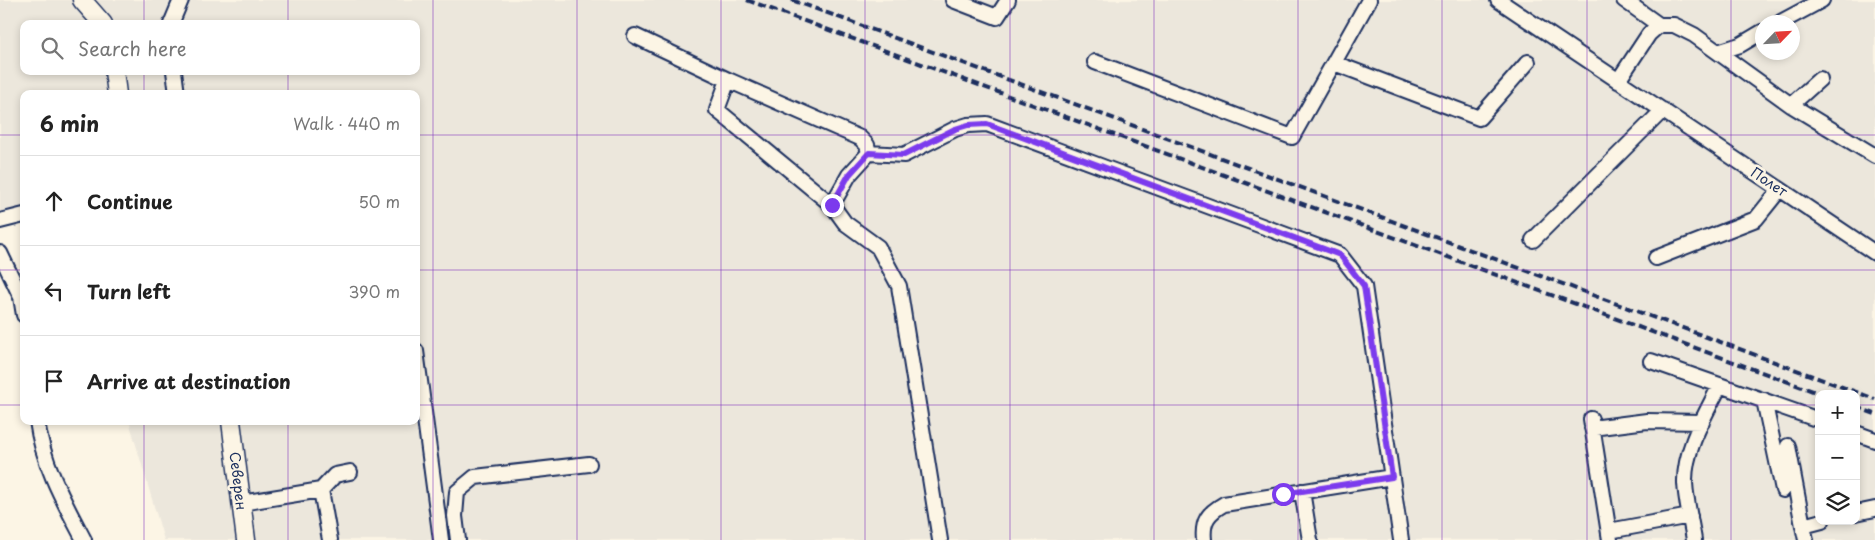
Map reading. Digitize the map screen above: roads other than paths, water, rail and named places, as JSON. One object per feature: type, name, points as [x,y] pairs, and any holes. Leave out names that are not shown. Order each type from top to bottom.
[{"type":"main road","points":[[82,0],[100,20]]},
{"type":"main road","points":[[115,75],[116,90]]},
{"type":"main road","name":"Северен","points":[[231,425],[246,540]]},
{"type":"street","points":[[173,20],[181,0]]},
{"type":"street","points":[[953,0],[997,17],[1008,0]]},
{"type":"street","points":[[1095,62],[1292,137],[1369,0]]},
{"type":"street","name":"Полет","points":[[1498,0],[1875,253]]},
{"type":"street","points":[[1624,0],[1659,25]]},
{"type":"street","points":[[1794,15],[1822,0]]},
{"type":"street","points":[[1618,81],[1649,34],[1659,25],[1674,24],[1694,35],[1791,105],[1874,155]]},
{"type":"street","points":[[635,36],[728,80],[860,138],[867,145],[869,153]]},
{"type":"street","points":[[1718,52],[1740,45],[1755,36]]},
{"type":"street","points":[[1334,63],[1479,118],[1528,62]]},
{"type":"street","points":[[175,75],[176,90]]},
{"type":"street","points":[[1791,105],[1820,79]]},
{"type":"street","points":[[728,80],[717,110],[832,205],[845,223],[878,247],[899,286],[940,540]]},
{"type":"street","points":[[1533,240],[1663,110]]},
{"type":"street","points":[[869,153],[904,155],[955,129],[968,125],[987,124],[1340,255],[1364,286],[1400,540]]},
{"type":"street","points":[[832,205],[849,175],[869,153]]},
{"type":"street","points":[[1656,258],[1756,219],[1780,189]]},
{"type":"street","points":[[0,220],[20,216]]},
{"type":"street","points":[[0,253],[20,295]]},
{"type":"street","points":[[1651,361],[1815,419]]},
{"type":"street","points":[[420,381],[441,540]]},
{"type":"street","points":[[1694,540],[1685,482],[1687,464],[1702,422],[1720,385]]},
{"type":"street","points":[[1764,400],[1783,490]]},
{"type":"street","points":[[1690,516],[1610,535],[1591,423],[1702,422]]},
{"type":"street","points":[[37,425],[40,443],[50,474],[84,540]]},
{"type":"street","points":[[1860,435],[1874,443]]},
{"type":"street","points":[[1788,446],[1806,540]]},
{"type":"street","points":[[458,540],[454,516],[457,492],[474,477],[589,464]]},
{"type":"street","points":[[241,503],[321,490],[335,475],[350,472]]},
{"type":"street","points":[[1204,540],[1202,529],[1205,520],[1212,511],[1224,504],[1392,477]]},
{"type":"street","points":[[321,490],[330,540]]},
{"type":"street","points":[[1302,491],[1310,540]]},
{"type":"street","points":[[1860,512],[1875,509]]},
{"type":"street","points":[[1803,526],[1815,523]]},
{"type":"railway","points":[[747,0],[1815,392]]},
{"type":"railway","points":[[792,0],[1875,399]]},
{"type":"railway","points":[[1860,408],[1875,414]]}]
